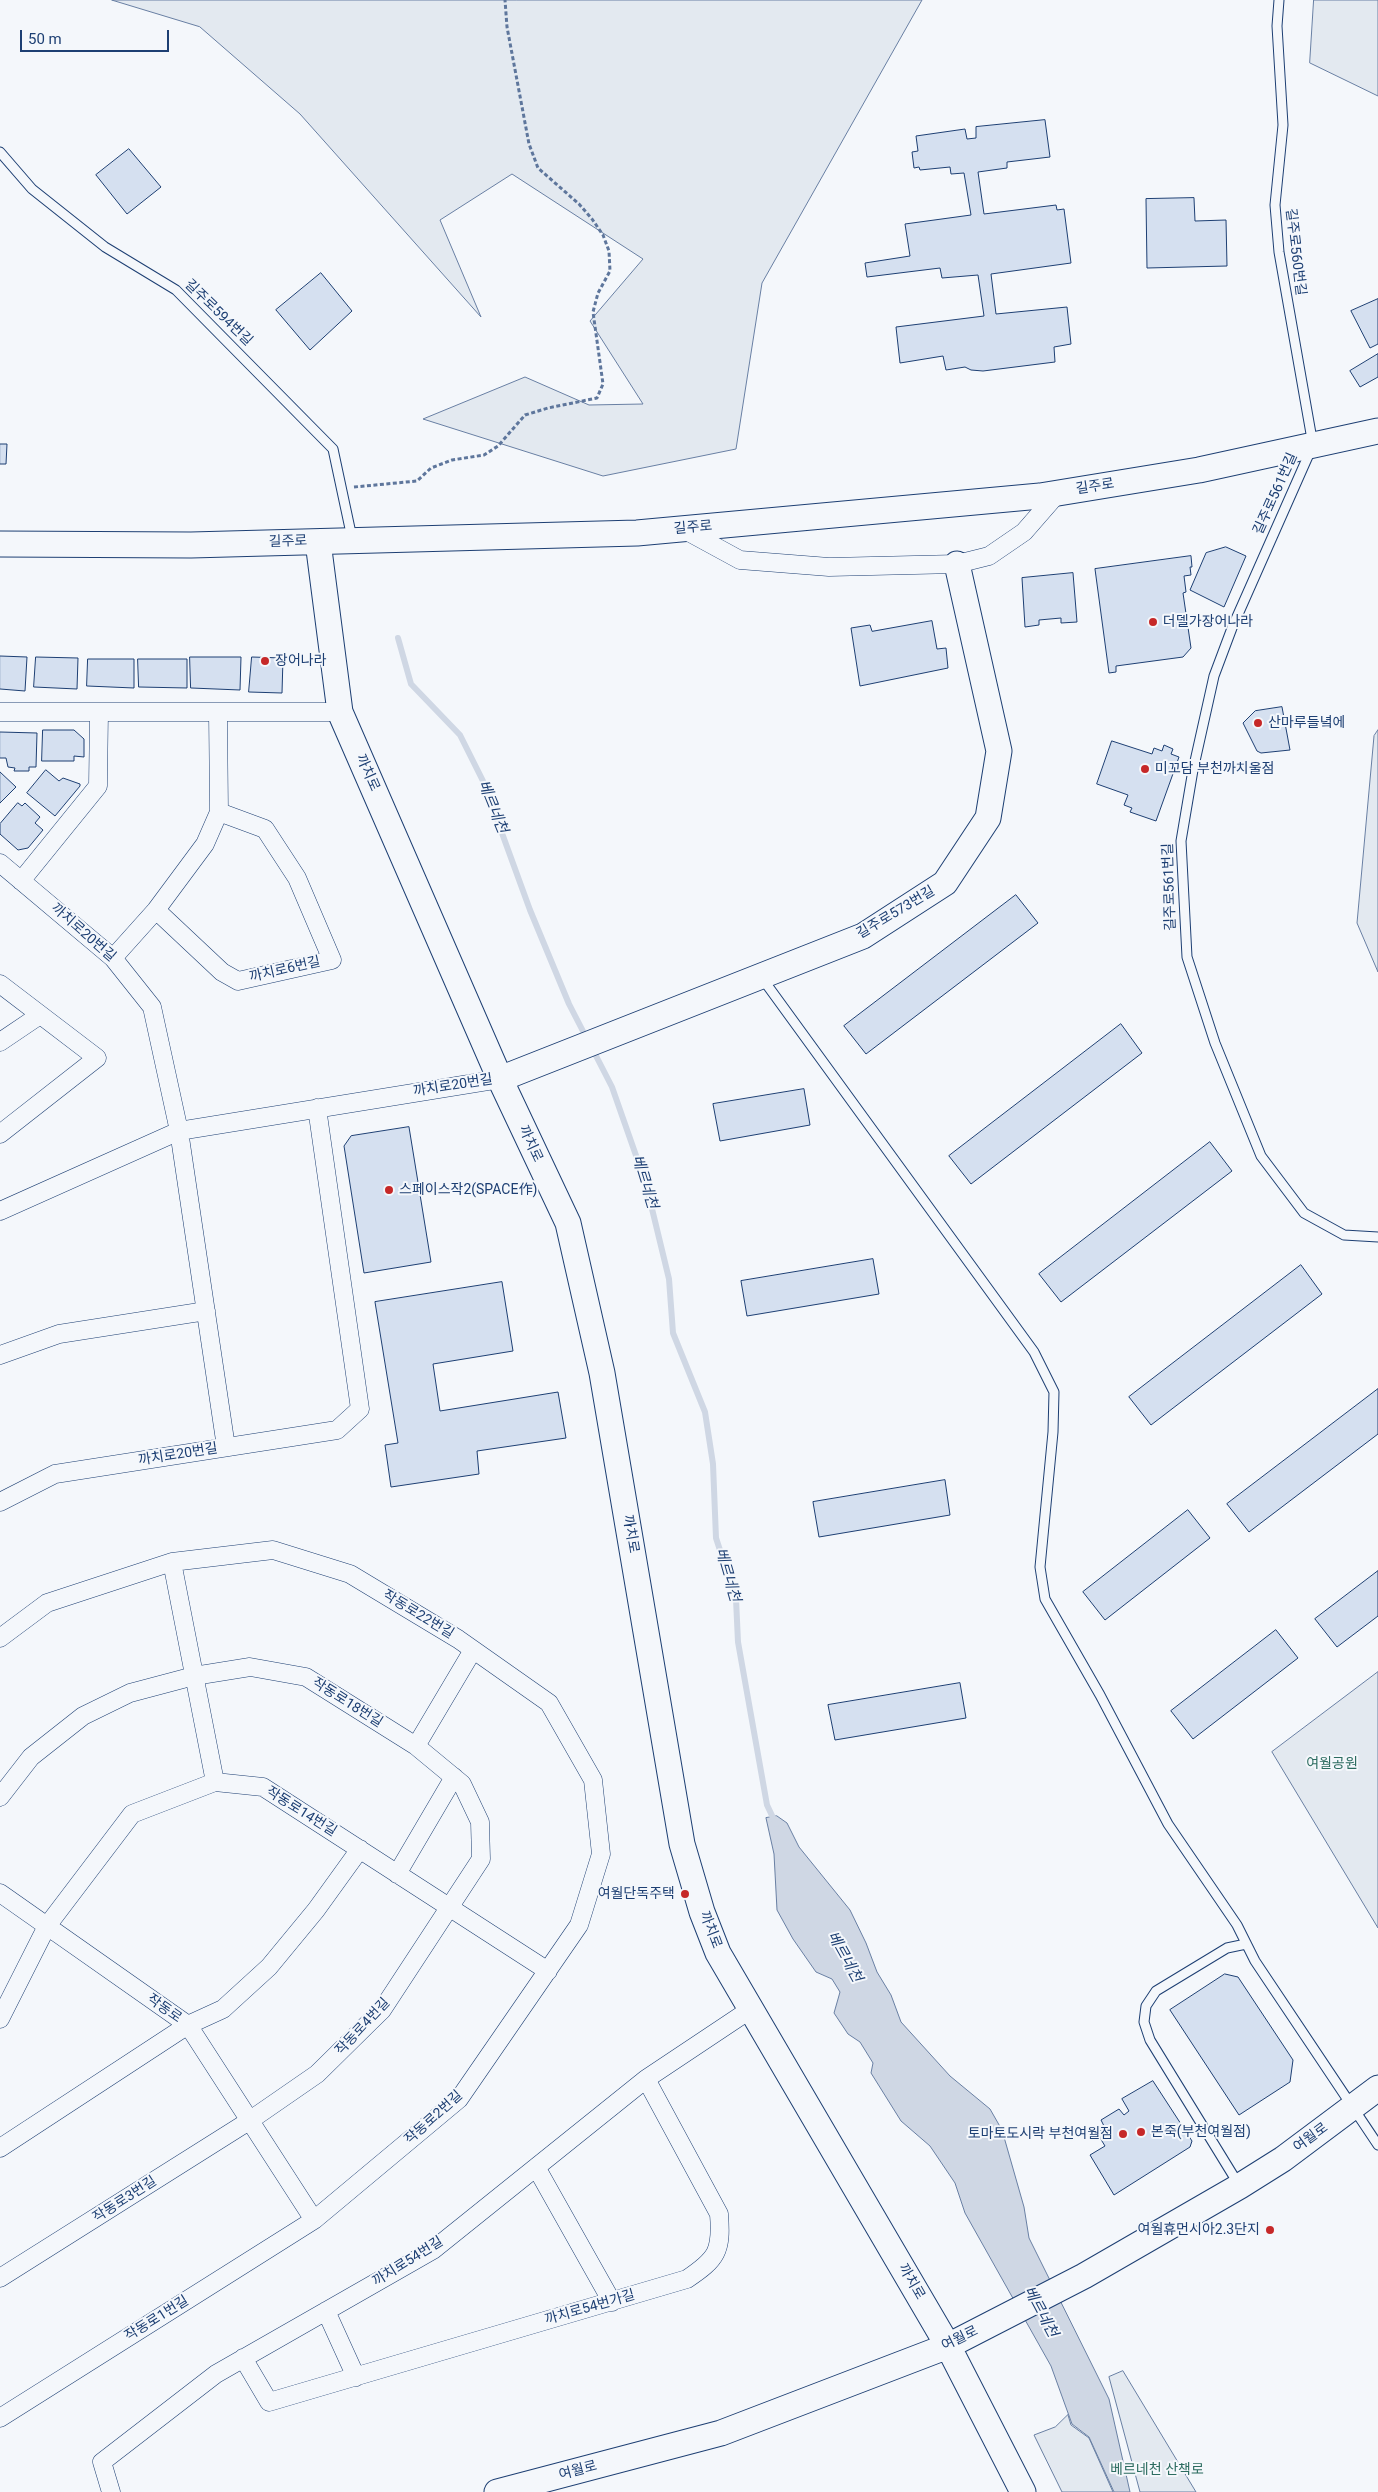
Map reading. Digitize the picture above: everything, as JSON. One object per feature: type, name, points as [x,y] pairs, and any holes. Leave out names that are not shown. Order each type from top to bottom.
[{"type":"street","name":"길주로","points":[[0,544],[191,545],[637,533],[1058,493],[1199,470],[1378,431]]},
{"type":"street","points":[[682,529],[740,560],[829,567],[957,564],[989,556],[1024,532],[1058,493]]},
{"type":"street","name":"까치로","points":[[318,542],[340,712],[500,1079],[568,1224],[602,1373],[682,1844],[702,1912],[718,1953],[948,2346],[1023,2492]]},
{"type":"street","name":"길주로573번길","points":[[500,1079],[863,936],[945,883],[988,818],[999,750],[957,564]]},
{"type":"street","points":[[0,712],[340,712]]},
{"type":"street","points":[[21,881],[98,786],[99,712]]},
{"type":"street","points":[[113,958],[156,910],[205,844],[219,812],[218,712]]},
{"type":"street","name":"까치로6번길","points":[[156,910],[222,972],[238,981],[332,960],[297,878],[265,829],[219,812]]},
{"type":"street","name":"까치로20번길","points":[[0,863],[113,958],[152,1007],[179,1131],[226,1447],[55,1474],[0,1502]]},
{"type":"street","points":[[0,984],[97,1058],[0,1134]]},
{"type":"street","points":[[0,1042],[40,1015]]},
{"type":"street","name":"까치로20번길","points":[[0,1210],[179,1131],[500,1079]]},
{"type":"street","points":[[226,1447],[336,1430],[360,1409],[317,1108]]},
{"type":"street","points":[[0,1355],[59,1334],[206,1311]]},
{"type":"street","name":"작동로22번길","points":[[0,1638],[47,1603],[172,1562],[273,1550],[350,1574],[473,1650],[549,1703],[594,1780],[601,1854],[579,1925],[548,1971]]},
{"type":"street","points":[[172,1562],[215,1782]]},
{"type":"street","points":[[416,1746],[473,1650]]},
{"type":"street","name":"작동로18번길","points":[[0,1797],[31,1757],[83,1716],[130,1693],[194,1676],[250,1667],[306,1677],[416,1746],[462,1784],[480,1822],[481,1859],[450,1908]]},
{"type":"street","points":[[397,1874],[454,1777]]},
{"type":"street","name":"작동로14번길","points":[[0,2019],[47,1926],[132,1814],[215,1782],[263,1787],[548,1971]]},
{"type":"street","points":[[0,2148],[188,2026],[223,2009],[268,1967],[316,1910],[360,1850]]},
{"type":"street","name":"작동로","points":[[0,1893],[188,2026],[314,2220]]},
{"type":"street","name":"작동로4번길","points":[[249,2121],[317,2074],[382,2010],[450,1908]]},
{"type":"street","name":"작동로2번길","points":[[314,2220],[460,2099],[548,1971]]},
{"type":"street","name":"까치로54번길","points":[[111,2492],[102,2462],[216,2374],[433,2250],[646,2079],[751,2009]]},
{"type":"street","name":"까치로54번가길","points":[[243,2358],[269,2402],[688,2279],[710,2264],[721,2238],[719,2214],[646,2079]]},
{"type":"street","name":"여월로","points":[[497,2492],[721,2433],[948,2346],[1084,2276],[1240,2186],[1283,2159],[1378,2088]]},
{"type":"street","name":"작동로3번길","points":[[0,2278],[249,2121]]},
{"type":"street","points":[[536,2167],[612,2302]]},
{"type":"street","name":"작동로1번길","points":[[0,2418],[314,2220]]},
{"type":"street","points":[[326,2311],[356,2377]]},
{"type":"lane","name":"길주로560번길","points":[[1279,0],[1277,26],[1283,125],[1275,206],[1279,252],[1313,445]]},
{"type":"lane","name":"길주로594번길","points":[[0,152],[32,189],[105,247],[176,290],[333,449],[352,540]]},
{"type":"lane","name":"길주로561번길","points":[[1313,445],[1232,628],[1214,676],[1193,770],[1181,841],[1187,957],[1214,1043],[1261,1156],[1304,1213],[1344,1235],[1378,1237]]},
{"type":"lane","points":[[760,976],[1034,1352],[1054,1392],[1053,1432],[1040,1567],[1045,1599],[1100,1695],[1168,1824],[1237,1925],[1246,1944],[1378,2145]]},
{"type":"lane","points":[[1240,2186],[1150,2040],[1144,2022],[1146,2006],[1156,1991],[1226,1948],[1246,1944]]},
{"type":"path","points":[[341,488],[417,481],[431,468],[452,460],[484,455],[498,446],[525,415],[596,398],[603,384],[593,312],[598,293],[610,271],[609,251],[603,235],[592,219],[579,204],[538,168],[529,144],[507,27],[506,0]]},
{"type":"green space","points":[[112,0],[922,0],[762,283],[736,449],[603,476],[423,419],[525,377],[589,405],[643,404],[590,321],[643,259],[512,174],[440,220],[481,317],[300,114],[200,27]]},
{"type":"green space","points":[[1314,0],[1378,0],[1378,96],[1310,63]]},
{"type":"green space","points":[[1378,730],[1378,972],[1357,923],[1374,736]]},
{"type":"green space","name":"여월공원","points":[[1378,1672],[1378,1928],[1272,1752]]},
{"type":"green space","name":"베르네천 산책로","points":[[1123,2371],[1196,2492],[1140,2492],[1109,2377]]},
{"type":"green space","name":"베르네천 산책로","points":[[1068,2415],[1071,2425],[1089,2438],[1113,2492],[1062,2492],[1034,2435],[1055,2427]]},
{"type":"water","points":[[777,1816],[787,1823],[799,1847],[850,1910],[877,1972],[891,1995],[901,2022],[950,2076],[990,2109],[1002,2130],[1024,2207],[1029,2238],[1109,2399],[1130,2492],[1114,2492],[1089,2437],[1072,2424],[1051,2366],[965,2213],[955,2183],[930,2146],[901,2121],[871,2073],[873,2063],[860,2042],[848,2034],[834,2013],[840,1992],[832,1979],[816,1972],[793,1939],[777,1910],[774,1854],[766,1818]]},
{"type":"building","points":[[1045,120],[1050,157],[1007,162],[1007,168],[978,172],[984,214],[1056,205],[1057,210],[1064,209],[1071,263],[991,274],[996,314],[1067,307],[1071,344],[1054,347],[1055,362],[983,371],[971,370],[965,367],[946,370],[943,356],[900,363],[896,327],[984,316],[978,275],[942,278],[940,268],[867,277],[865,263],[910,256],[905,224],[971,215],[964,173],[951,174],[950,167],[920,170],[919,167],[914,168],[912,152],[918,151],[916,136],[965,129],[967,139],[976,138],[976,127]]},
{"type":"building","points":[[129,149],[161,187],[127,214],[96,175]]},
{"type":"building","points":[[1194,198],[1195,221],[1226,220],[1227,266],[1147,268],[1146,199]]},
{"type":"building","points":[[321,273],[352,311],[310,350],[276,310]]},
{"type":"building","points":[[1378,299],[1378,344],[1370,348],[1351,311]]},
{"type":"building","points":[[1378,354],[1378,377],[1360,387],[1350,371]]},
{"type":"building","points":[[0,444],[7,444],[6,464],[0,464]]},
{"type":"building","points":[[1226,547],[1246,556],[1224,607],[1190,590],[1206,553]]},
{"type":"building","points":[[1191,556],[1191,575],[1184,576],[1186,592],[1183,593],[1191,648],[1183,657],[1116,666],[1116,672],[1109,673],[1095,569]]},
{"type":"building","points":[[1073,573],[1077,622],[1061,623],[1061,618],[1039,620],[1039,625],[1025,627],[1022,578]]},
{"type":"building","points":[[932,621],[937,649],[946,648],[948,668],[860,686],[851,628],[870,625],[872,631]]},
{"type":"building","points":[[0,656],[27,657],[25,691],[0,689]]},
{"type":"building","points":[[36,657],[78,658],[77,689],[34,687]]},
{"type":"building","points":[[190,657],[241,657],[240,690],[191,688]]},
{"type":"building","points":[[252,657],[283,658],[282,693],[249,692]]},
{"type":"building","points":[[88,659],[134,659],[134,688],[87,686]]},
{"type":"building","points":[[138,659],[187,659],[187,688],[139,687]]},
{"type":"building","points":[[1282,707],[1290,750],[1261,753],[1257,751],[1243,723],[1255,711]]},
{"type":"building","points":[[43,730],[74,730],[84,739],[84,757],[74,756],[74,761],[42,761]]},
{"type":"building","points":[[0,732],[37,733],[36,767],[29,767],[29,771],[14,771],[15,768],[8,767],[6,758],[0,758]]},
{"type":"building","points":[[1112,741],[1152,754],[1154,748],[1162,751],[1164,745],[1173,749],[1171,754],[1179,757],[1156,821],[1130,812],[1132,808],[1124,805],[1128,795],[1097,784]]},
{"type":"building","points":[[46,770],[59,781],[63,778],[80,784],[55,816],[27,793]]},
{"type":"building","points":[[0,772],[16,787],[0,803]]},
{"type":"building","points":[[18,803],[22,806],[25,803],[40,817],[35,823],[43,830],[28,848],[18,850],[0,834],[0,824]]},
{"type":"building","points":[[1016,895],[1038,923],[866,1054],[844,1026]]},
{"type":"building","points":[[1121,1024],[1142,1053],[971,1184],[949,1156]]},
{"type":"building","points":[[804,1089],[810,1125],[720,1141],[713,1104]]},
{"type":"building","points":[[409,1127],[431,1262],[364,1273],[344,1146],[351,1136]]},
{"type":"building","points":[[1210,1142],[1232,1171],[1061,1302],[1039,1274]]},
{"type":"building","points":[[873,1259],[879,1294],[747,1316],[741,1281]]},
{"type":"building","points":[[1301,1265],[1322,1294],[1151,1425],[1129,1397]]},
{"type":"building","points":[[502,1282],[513,1351],[433,1364],[440,1411],[558,1392],[566,1438],[477,1451],[479,1474],[391,1487],[385,1445],[398,1443],[375,1302]]},
{"type":"building","points":[[1378,1389],[1378,1434],[1249,1532],[1227,1504]]},
{"type":"building","points":[[945,1480],[950,1515],[819,1537],[813,1502]]},
{"type":"building","points":[[1188,1510],[1210,1538],[1105,1620],[1083,1592]]},
{"type":"building","points":[[1378,1571],[1378,1616],[1337,1647],[1315,1619]]},
{"type":"building","points":[[1276,1630],[1298,1658],[1193,1739],[1171,1711]]},
{"type":"building","points":[[960,1683],[966,1718],[835,1740],[828,1705]]},
{"type":"building","points":[[1225,1974],[1238,1977],[1293,2060],[1290,2082],[1239,2115],[1170,2010]]},
{"type":"building","points":[[1153,2081],[1192,2141],[1190,2147],[1114,2195],[1090,2155],[1105,2146],[1097,2133],[1105,2128],[1101,2120],[1119,2109],[1124,2115],[1129,2111],[1122,2099]]},
{"type":"waterway","name":"베르네천","points":[[398,638],[411,684],[460,735],[483,781],[530,910],[569,1004],[587,1039]]},
{"type":"waterway","name":"베르네천","points":[[592,1048],[612,1087],[646,1184],[669,1279],[673,1333],[705,1412],[713,1464],[716,1538],[736,1599],[738,1642],[767,1805],[776,1824]]},
{"type":"place","name":"더델가장어나라","points":[[1153,622]]},
{"type":"place","name":"장어나라","points":[[265,661]]},
{"type":"place","name":"산마루들녘에","points":[[1258,723]]},
{"type":"place","name":"미꼬담 부천까치울점","points":[[1145,769]]},
{"type":"place","name":"스페이스작2(SPACE作)","points":[[389,1190]]},
{"type":"place","name":"여월단독주택","points":[[685,1894]]},
{"type":"place","name":"본죽(부천여월점)","points":[[1141,2132]]},
{"type":"place","name":"토마토도시락 부천여월점","points":[[1123,2134]]},
{"type":"place","name":"여월휴먼시아2.3단지","points":[[1270,2230]]}]
